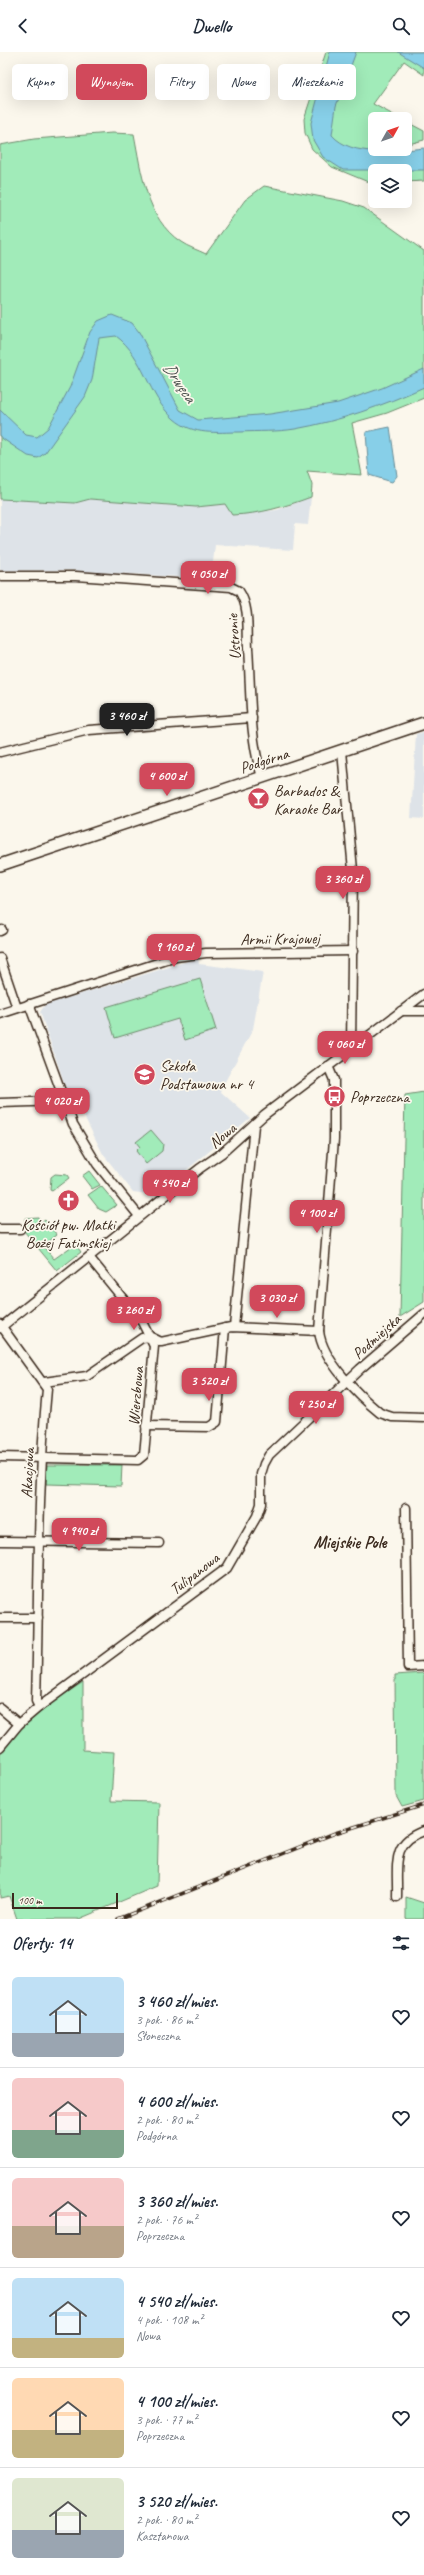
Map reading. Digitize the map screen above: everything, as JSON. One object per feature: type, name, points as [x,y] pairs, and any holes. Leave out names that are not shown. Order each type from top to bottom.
[{"type":"main road","name":"Podgórna","points":[[0,865],[424,723]]},
{"type":"street","name":"Ustronie","points":[[0,576],[76,576],[231,587],[235,589],[243,597],[246,612],[252,718],[257,761],[262,777]]},
{"type":"street","points":[[0,752],[89,730],[252,718]]},
{"type":"street","points":[[342,751],[353,870],[351,1048]]},
{"type":"street","name":"Armii Krajowej","points":[[0,1014],[176,957],[206,953],[353,951]]},
{"type":"street","points":[[0,958],[17,1008]]},
{"type":"street","name":"Nowa","points":[[1,1326],[199,1169],[222,1154],[254,1125],[328,1066],[424,994]]},
{"type":"street","points":[[28,1004],[63,1101],[73,1124],[97,1164],[139,1216]]},
{"type":"street","points":[[401,1011],[424,1010]]},
{"type":"street","points":[[328,1066],[334,1080],[334,1139],[319,1331],[321,1342],[327,1356],[376,1410],[386,1416],[424,1418]]},
{"type":"street","points":[[0,1103],[63,1101]]},
{"type":"street","points":[[234,1327],[254,1125]]},
{"type":"street","points":[[0,1229],[20,1229]]},
{"type":"street","points":[[89,1257],[151,1337],[161,1342],[234,1327],[319,1331]]},
{"type":"street","name":"Podmiejska","points":[[348,1380],[424,1314]]},
{"type":"street","points":[[1,1326],[44,1382],[87,1376],[139,1340],[151,1337]]},
{"type":"street","points":[[146,1426],[209,1427],[217,1422],[225,1328]]},
{"type":"street","name":"Wierzbowa","points":[[0,1458],[138,1460],[144,1455],[154,1346],[151,1337]]},
{"type":"street","name":"Tulipanowa","points":[[0,1747],[19,1724],[227,1568],[259,1510],[260,1474],[264,1464],[348,1380]]},
{"type":"street","name":"Akacjowa","points":[[40,1708],[36,1701],[40,1458],[47,1389],[44,1382]]},
{"type":"street","points":[[406,1508],[408,1667],[424,1666]]},
{"type":"street","points":[[0,1541],[159,1544]]},
{"type":"street","points":[[0,1618],[38,1618]]},
{"type":"street","points":[[0,1708],[19,1724]]},
{"type":"street","points":[[397,1897],[399,1850],[407,1838],[424,1831]]},
{"type":"shaded area","points":[[311,497],[308,525],[295,524],[293,550],[215,545],[211,579],[68,570],[0,570],[0,499],[75,503],[90,499],[196,507],[225,504],[232,515],[277,510]]},
{"type":"shaded area","points":[[424,732],[424,819],[411,818],[416,734]]},
{"type":"shaded area","name":"Szkoła Podstawowa nr 4","points":[[198,958],[199,964],[263,972],[253,1029],[220,1091],[250,1118],[156,1195],[133,1192],[103,1154],[71,1090],[67,1091],[40,1012],[45,1005]]},
{"type":"green space","points":[[326,52],[424,52],[424,75],[404,61],[373,104],[388,112],[368,112],[368,156],[412,156],[412,150],[424,150],[424,181],[412,182],[412,164],[368,164],[368,182],[332,167],[312,149],[305,133],[304,119],[310,100],[356,100],[356,64],[322,64]]},
{"type":"green space","points":[[412,125],[424,131],[424,140],[412,143]]},
{"type":"green space","points":[[112,133],[134,134],[139,163],[147,193],[160,220],[169,232],[181,242],[206,254],[245,200],[264,186],[343,201],[364,208],[424,251],[424,398],[387,413],[352,423],[362,475],[307,471],[312,485],[311,497],[272,509],[232,515],[225,504],[196,507],[90,499],[75,503],[0,499],[0,145],[34,139]]},
{"type":"green space","points":[[200,979],[216,1030],[185,1040],[178,1019],[115,1038],[106,1007]]},
{"type":"green space","points":[[424,1092],[424,1302],[400,1317],[405,1095]]},
{"type":"green space","points":[[151,1130],[163,1144],[162,1151],[146,1164],[136,1151],[140,1147],[136,1142]]},
{"type":"green space","points":[[89,1171],[100,1185],[92,1189],[82,1176]]},
{"type":"green space","points":[[55,1174],[67,1175],[69,1178],[52,1191],[50,1190],[51,1177]]},
{"type":"green space","points":[[101,1186],[117,1205],[106,1212],[99,1209],[88,1195]]},
{"type":"green space","points":[[38,1217],[42,1222],[45,1220],[57,1235],[43,1246],[54,1259],[75,1244],[81,1252],[57,1271],[24,1231],[25,1218]]},
{"type":"green space","points":[[47,1465],[122,1465],[121,1486],[46,1484]]},
{"type":"green space","points":[[424,1673],[424,1801],[402,1807],[396,1796],[395,1675]]},
{"type":"green space","points":[[83,1682],[83,1750],[114,1752],[111,1801],[159,1802],[157,1886],[79,1919],[17,1919],[9,1896],[0,1898],[0,1754],[23,1722]]},
{"type":"green space","points":[[406,1897],[424,1903],[424,1919],[406,1919]]},
{"type":"water","points":[[330,52],[356,52],[352,64],[327,64]]},
{"type":"water","points":[[398,52],[424,52],[424,68]]},
{"type":"water","points":[[317,100],[338,100],[332,135],[351,147],[368,150],[368,156],[412,156],[412,149],[424,148],[424,170],[412,170],[412,164],[368,164],[368,170],[343,170],[323,157],[313,140],[311,123]]},
{"type":"water","points":[[112,315],[132,323],[139,332],[180,410],[198,420],[270,414],[338,403],[382,388],[424,369],[424,387],[361,412],[312,426],[274,431],[197,431],[174,419],[165,410],[158,400],[140,365],[125,344],[116,336],[99,338],[92,380],[85,397],[45,453],[38,458],[28,456],[3,439],[0,435],[0,410],[26,435],[37,437],[48,428],[70,387],[90,332],[98,321]]},
{"type":"water","points":[[390,427],[397,476],[392,482],[369,475],[366,432]]},
{"type":"railway","points":[[118,1919],[335,1833],[424,1805]]},
{"type":"place","name":"Barbados & Karaoke Bar","points":[[258,799]]},
{"type":"place","name":"Szkoła Podstawowa nr 4","points":[[145,1074]]},
{"type":"place","name":"Poprzeczna","points":[[334,1096]]},
{"type":"place","name":"Kościół pw. Matki Bożej Fatimskiej","points":[[68,1200]]},
{"type":"district","name":"Miejskie Pole","points":[[350,1542]]},
{"type":"water label","name":"Drwęca","points":[[180,382]]}]
